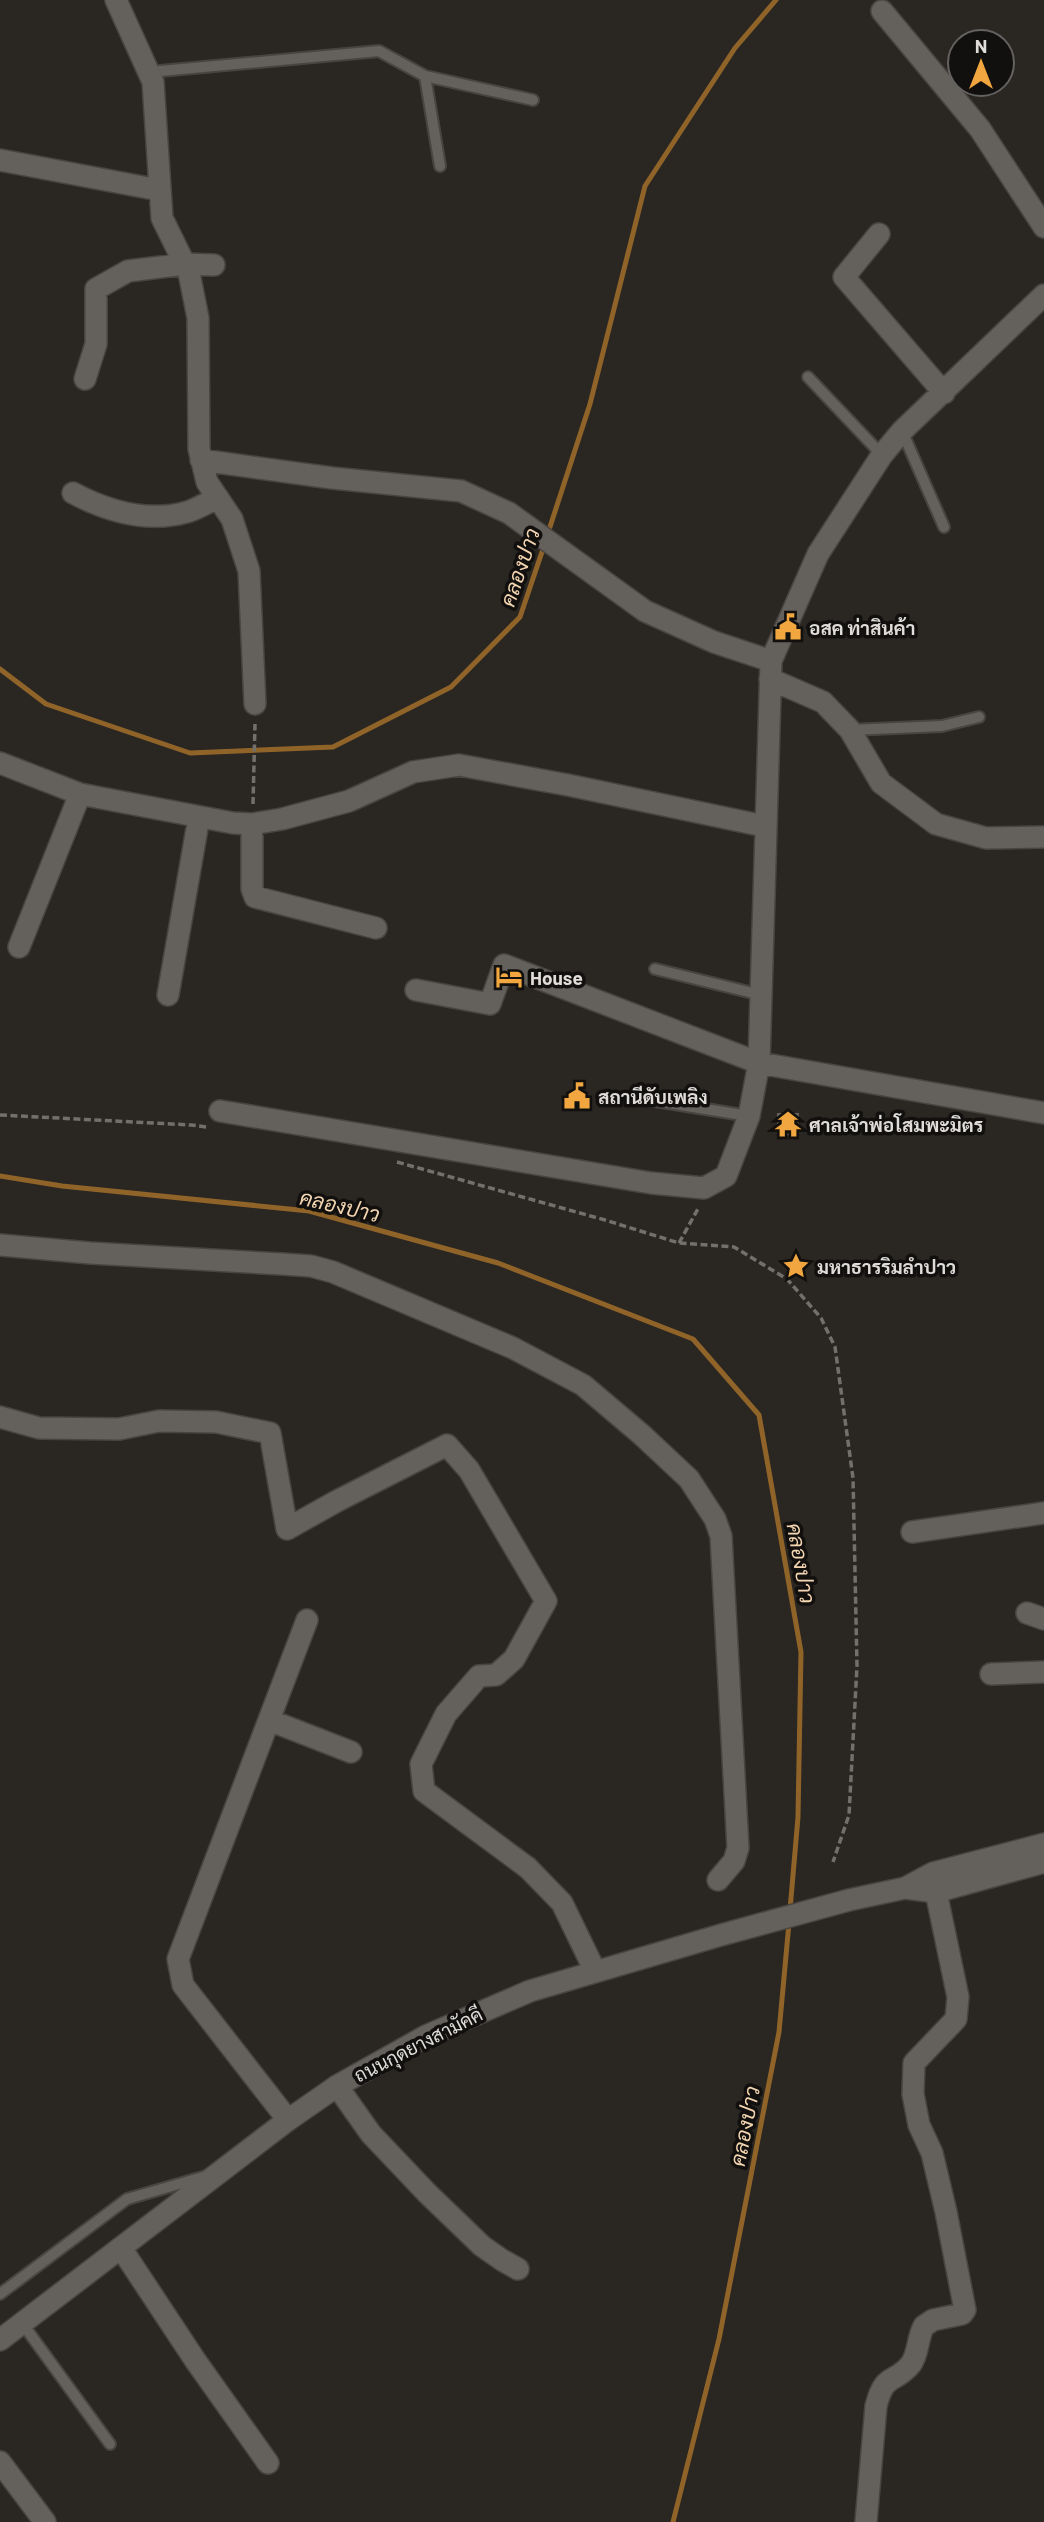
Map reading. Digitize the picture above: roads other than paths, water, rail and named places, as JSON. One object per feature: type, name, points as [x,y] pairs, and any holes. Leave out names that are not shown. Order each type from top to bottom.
[{"type":"street","points":[[116,0],[153,82],[162,218],[189,273],[198,318],[198,449],[207,482],[232,519],[249,571],[256,705]]},
{"type":"street","points":[[882,11],[980,129],[1044,227]]},
{"type":"street","points":[[0,160],[159,190]]},
{"type":"street","points":[[879,234],[845,276],[944,393]]},
{"type":"street","points":[[85,379],[96,344],[96,289],[128,271],[185,264],[214,265]]},
{"type":"street","points":[[219,1120],[639,1181],[704,1188],[726,1176],[749,1116],[759,1063],[770,670],[818,554],[882,455],[902,431],[1044,295]]},
{"type":"street","points":[[201,460],[332,478],[461,491],[509,513],[645,611],[770,670],[823,702],[850,730],[881,783],[936,824],[986,838],[1044,837]]},
{"type":"street","points":[[73,493],[106,508],[144,516],[187,512],[218,498]]},
{"type":"street","points":[[0,763],[80,794],[233,823],[252,824],[282,819],[349,801],[413,772],[459,765],[764,826]]},
{"type":"street","points":[[19,947],[80,794]]},
{"type":"street","points":[[168,995],[198,817]]},
{"type":"street","points":[[252,824],[251,889],[255,897],[376,928]]},
{"type":"street","points":[[416,990],[490,1004],[504,965],[759,1063],[1044,1114]]},
{"type":"street","points":[[0,1245],[301,1265],[333,1272],[534,1359],[583,1385],[642,1435],[689,1479],[715,1519],[721,1535],[738,1848],[734,1861],[718,1880]]},
{"type":"street","points":[[0,1417],[39,1428],[118,1429],[170,1421],[216,1423],[270,1433],[287,1529],[447,1446],[469,1470],[546,1601],[514,1659],[496,1675],[479,1676],[446,1714],[421,1764],[424,1791],[528,1868],[562,1903],[595,1971]]},
{"type":"street","points":[[912,1532],[1044,1513]]},
{"type":"street","points":[[288,2120],[183,1985],[178,1959],[307,1620]]},
{"type":"street","points":[[991,1674],[1044,1672]]},
{"type":"street","points":[[269,1720],[351,1752]]},
{"type":"street","name":"ถนนกุดยางสามัคคี","points":[[0,2340],[288,2120],[337,2086],[426,2036],[530,1991],[721,1935],[849,1900],[905,1888],[933,1873],[1044,1844]]},
{"type":"street","name":"ถนนกุดยางสามัคคี","points":[[905,1888],[936,1892],[1044,1862]]},
{"type":"street","points":[[866,2522],[879,2393],[886,2381],[912,2362],[924,2326],[933,2320],[958,2316],[965,2310],[932,2153],[919,2125],[913,2094],[914,2063],[956,2019],[958,1997],[936,1892]]},
{"type":"street","points":[[337,2086],[371,2134],[427,2193],[482,2246],[519,2269]]},
{"type":"street","points":[[121,2248],[195,2360],[268,2463]]},
{"type":"street","points":[[0,2462],[45,2522]]},
{"type":"lane","points":[[149,72],[379,51],[425,76],[533,100]]},
{"type":"lane","points":[[425,76],[440,166]]},
{"type":"lane","points":[[807,377],[882,455]]},
{"type":"lane","points":[[902,431],[944,527]]},
{"type":"lane","points":[[850,730],[942,726],[979,717]]},
{"type":"lane","points":[[655,970],[761,995]]},
{"type":"lane","points":[[649,1100],[749,1116]]},
{"type":"lane","points":[[0,2294],[127,2199],[219,2173]]},
{"type":"lane","points":[[22,2323],[110,2444]]},
{"type":"waterway","name":"คลองปาว","points":[[548,533],[590,404],[645,186],[735,48],[776,0]]},
{"type":"waterway","name":"คลองปาว","points":[[0,669],[46,704],[190,753],[333,747],[451,687],[520,617],[544,546]]},
{"type":"waterway","name":"คลองปาว","points":[[0,1176],[62,1186],[309,1211],[498,1263],[693,1339],[759,1415],[801,1652],[798,1817],[790,1910]]},
{"type":"waterway","name":"คลองปาว","points":[[673,2522],[719,2339],[779,2032],[789,1923]]},
{"type":"place","name":"อสค ท่าสินค้า","points":[[788,627]]},
{"type":"place","name":"House","points":[[509,977]]},
{"type":"place","name":"สถานีดับเพลิง","points":[[577,1096]]},
{"type":"place","name":"ศาลเจ้าพ่อโสมพะมิตร","points":[[788,1124]]},
{"type":"place","name":"มหาธารริมลำปาว","points":[[796,1266]]}]
